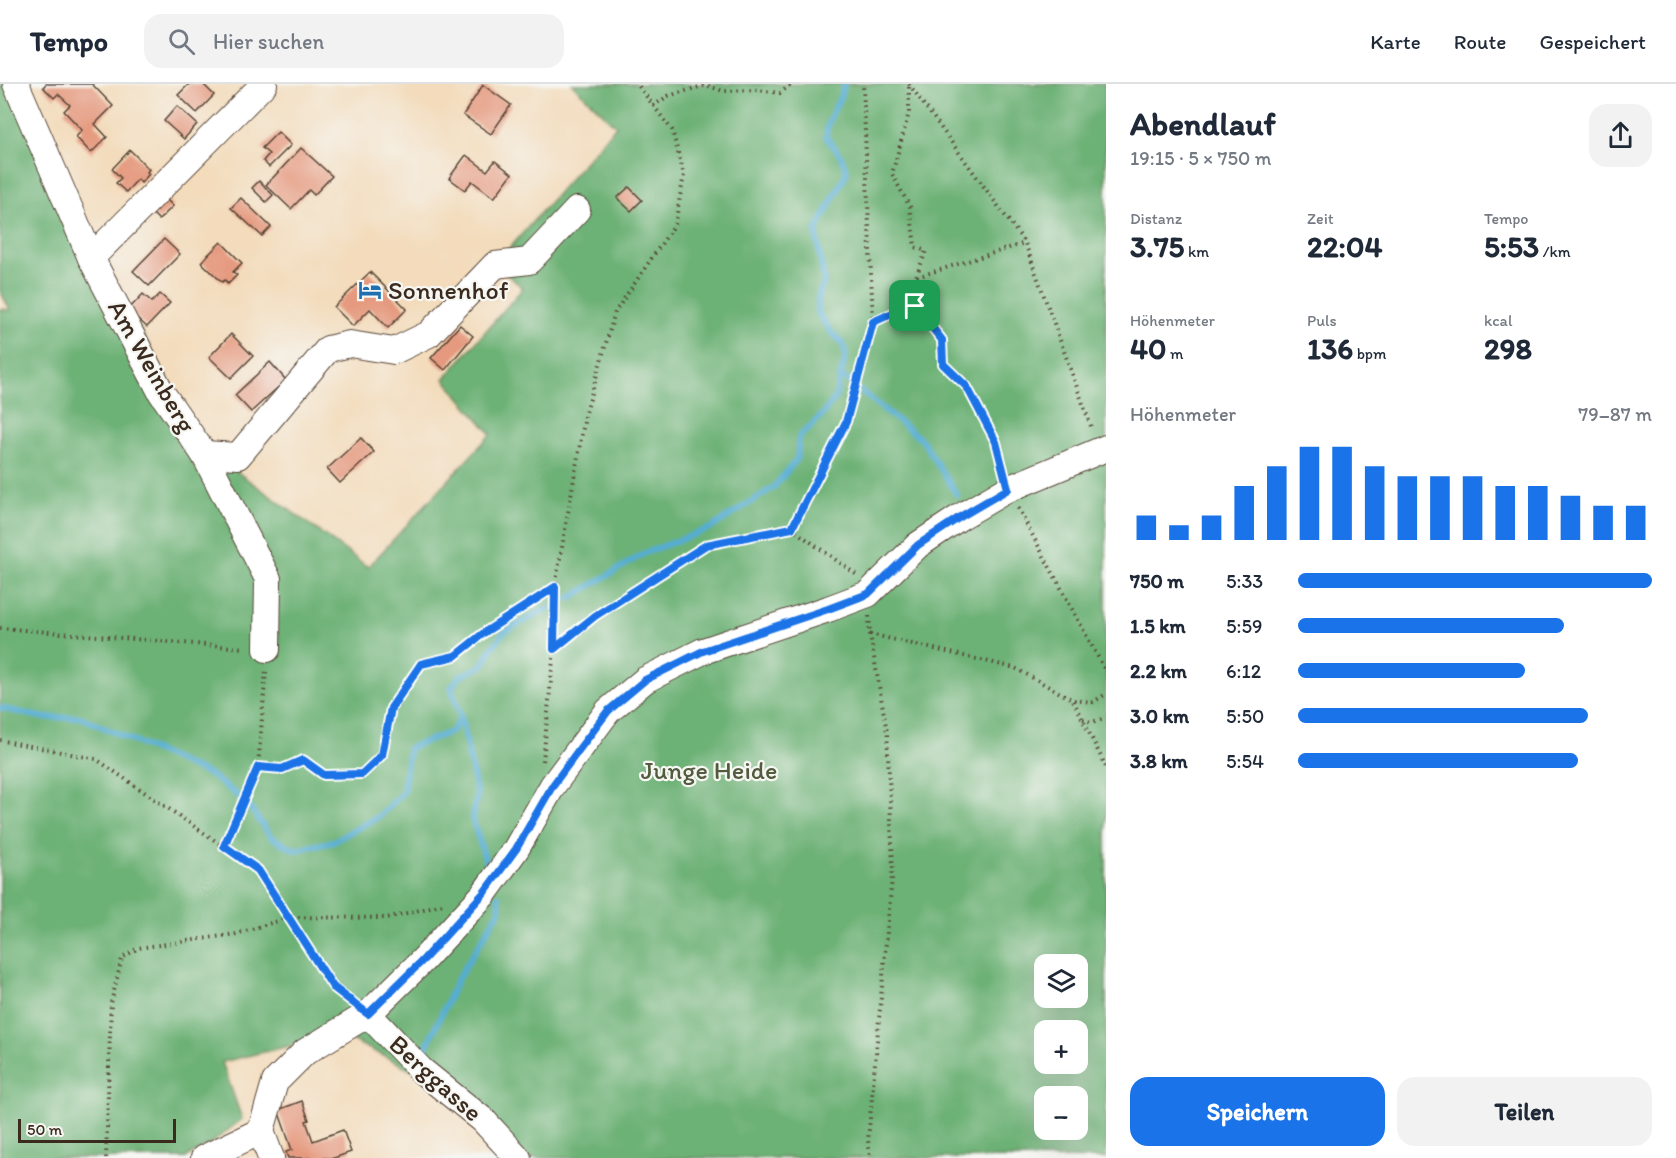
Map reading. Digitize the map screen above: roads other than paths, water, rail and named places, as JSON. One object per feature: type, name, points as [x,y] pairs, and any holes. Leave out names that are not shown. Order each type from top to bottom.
[{"type":"street","name":"Am Weinberg","points":[[16,84],[91,258],[161,392],[204,454],[268,579],[267,649]]},
{"type":"street","points":[[91,258],[264,84]]},
{"type":"street","points":[[204,454],[238,456],[328,349],[350,344],[394,351],[429,334],[495,264],[529,261],[577,210]]},
{"type":"street","name":"Berggasse","points":[[518,1158],[483,1120],[422,1070],[368,1014],[424,959],[483,894],[516,849],[553,785],[608,711],[645,680],[703,651],[868,594],[918,545],[960,517],[1008,489],[1103,450]]},
{"type":"street","points":[[271,1158],[261,1131],[275,1082],[305,1052],[368,1014]]},
{"type":"street","points":[[204,1158],[261,1131]]},
{"type":"waterway","points":[[570,598],[645,553],[711,528],[774,487],[797,459],[799,437],[822,415],[835,398],[846,355],[843,344],[831,332],[818,313],[818,297],[824,282],[816,231],[847,172],[841,156],[826,137],[829,122],[844,84]]},
{"type":"waterway","points":[[841,375],[851,383]]},
{"type":"waterway","points":[[861,391],[922,440],[957,495]]},
{"type":"waterway","points":[[0,708],[45,718],[80,717],[210,775],[245,801],[271,837],[295,850],[334,841],[378,817],[403,792],[409,748],[453,731],[461,716],[451,688],[459,677],[483,665],[504,632],[548,608]]},
{"type":"waterway","points":[[461,717],[477,795],[472,818],[487,865]]},
{"type":"waterway","points":[[424,1052],[457,980],[500,910],[498,896]]},
{"type":"place","name":"Sonnenhof","points":[[370,290]]},
{"type":"park label","name":"Junge Heide","points":[[709,770]]}]
